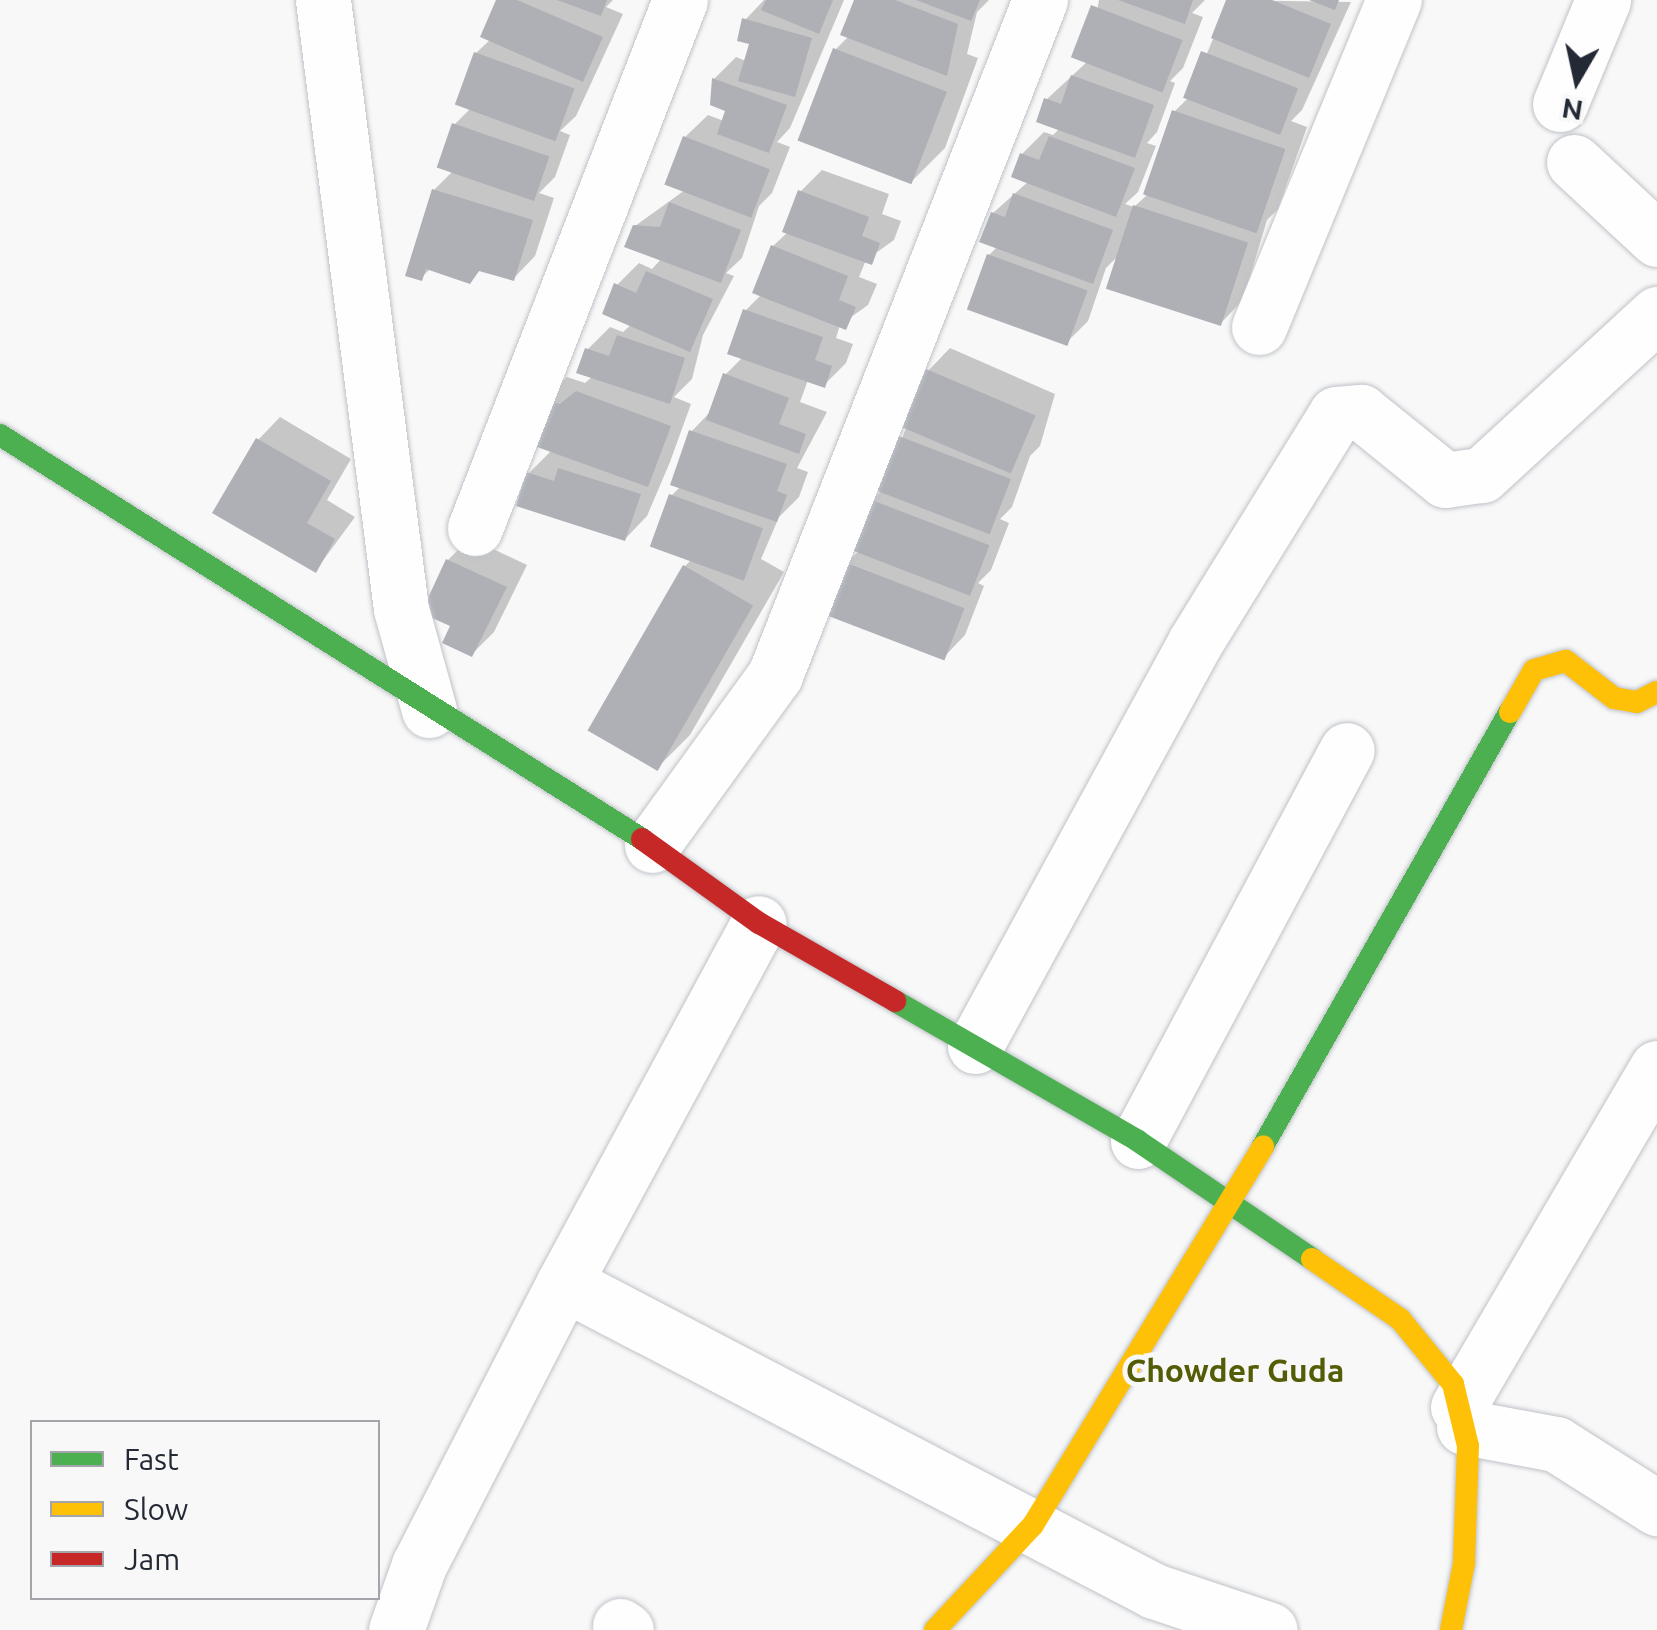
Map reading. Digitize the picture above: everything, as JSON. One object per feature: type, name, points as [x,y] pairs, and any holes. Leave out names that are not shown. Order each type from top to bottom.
[{"type":"street","points":[[322,0],[400,609],[429,710]]},
{"type":"street","points":[[475,528],[680,0]]},
{"type":"street","points":[[652,845],[775,674],[1040,0]]},
{"type":"street","points":[[1259,326],[1394,0]]},
{"type":"street","points":[[1560,104],[1603,0]]},
{"type":"street","points":[[1574,162],[1657,239]]},
{"type":"street","points":[[975,1046],[1194,644],[1336,414],[1361,412],[1445,480],[1482,475],[1657,314]]},
{"type":"street","points":[[0,434],[264,598],[429,710],[652,845],[759,924],[1138,1141],[1400,1320],[1453,1384],[1461,1417],[1464,1564],[1451,1630]]},
{"type":"street","points":[[935,1630],[1034,1525],[1230,1204],[1534,670],[1566,661],[1614,698],[1637,702],[1657,692]]},
{"type":"street","points":[[1138,1141],[1347,750]]},
{"type":"street","points":[[396,1630],[418,1566],[564,1283],[759,924]]},
{"type":"street","points":[[1461,1417],[1657,1068]]},
{"type":"street","points":[[564,1283],[1034,1525],[1147,1610],[1270,1630]]},
{"type":"street","points":[[1461,1417],[1556,1444],[1657,1508]]},
{"type":"building","points":[[496,0],[517,0],[603,37],[583,82],[480,37]]},
{"type":"building","points":[[557,0],[607,0],[601,16]]},
{"type":"building","points":[[766,0],[833,0],[819,34],[761,10]]},
{"type":"building","points":[[854,0],[895,0],[958,24],[947,76],[840,35]]},
{"type":"building","points":[[916,0],[980,0],[971,21]]},
{"type":"building","points":[[1118,0],[1193,0],[1185,24]]},
{"type":"building","points":[[1226,0],[1272,0],[1331,24],[1309,78],[1211,38]]},
{"type":"building","points":[[1309,0],[1339,0],[1335,10]]},
{"type":"building","points":[[1091,5],[1182,40],[1162,92],[1071,57]]},
{"type":"building","points":[[742,18],[812,38],[795,97],[738,81],[749,44],[737,41]]},
{"type":"building","points":[[833,48],[947,92],[911,184],[798,140]]},
{"type":"building","points":[[1201,51],[1298,88],[1280,135],[1183,98]]},
{"type":"building","points":[[474,52],[575,89],[555,141],[455,105]]},
{"type":"building","points":[[1071,75],[1154,105],[1135,158],[1036,122],[1044,98],[1061,104]]},
{"type":"building","points":[[712,78],[787,105],[769,153],[717,134],[725,111],[710,105]]},
{"type":"building","points":[[1172,110],[1285,149],[1256,233],[1143,194]]},
{"type":"building","points":[[452,123],[549,157],[534,201],[437,167]]},
{"type":"building","points":[[683,136],[770,169],[751,218],[664,185]]},
{"type":"building","points":[[1049,136],[1135,168],[1116,217],[1011,177],[1020,153],[1039,160]]},
{"type":"building","points":[[432,189],[533,220],[514,281],[479,271],[470,284],[426,269],[422,281],[405,276]]},
{"type":"building","points":[[798,190],[869,217],[862,236],[880,243],[872,265],[782,232]]},
{"type":"building","points":[[1013,193],[1113,230],[1093,284],[979,242],[991,212],[1005,217]]},
{"type":"building","points":[[669,202],[741,230],[721,283],[624,247],[633,225],[660,227]]},
{"type":"building","points":[[1133,205],[1248,242],[1221,326],[1106,289]]},
{"type":"building","points":[[771,245],[848,276],[839,300],[856,307],[846,330],[752,293]]},
{"type":"building","points":[[987,254],[1088,291],[1067,346],[967,309]]},
{"type":"building","points":[[646,271],[713,299],[690,352],[602,314],[614,283],[636,293]]},
{"type":"building","points":[[743,309],[823,337],[815,360],[832,366],[825,388],[727,354]]},
{"type":"building","points":[[617,335],[685,358],[670,404],[576,373],[585,348],[609,356]]},
{"type":"building","points":[[926,369],[1036,415],[1011,473],[901,427]]},
{"type":"building","points":[[723,373],[789,398],[779,424],[806,434],[799,454],[706,420]]},
{"type":"building","points":[[576,391],[671,426],[648,487],[526,443],[542,398],[560,404]]},
{"type":"building","points":[[689,430],[787,464],[777,491],[787,495],[777,522],[670,485]]},
{"type":"building","points":[[896,435],[1011,479],[990,534],[875,490]]},
{"type":"building","points":[[256,438],[331,481],[307,523],[335,539],[316,573],[212,513]]},
{"type":"building","points":[[558,468],[641,494],[625,541],[516,506],[526,472],[554,481]]},
{"type":"building","points":[[669,494],[763,528],[744,581],[650,547]]},
{"type":"building","points":[[869,499],[989,545],[970,596],[850,549]]},
{"type":"building","points":[[446,559],[507,587],[472,657],[442,643],[450,626],[421,613]]},
{"type":"building","points":[[844,562],[964,608],[944,661],[824,614]]},
{"type":"building","points":[[683,565],[753,606],[658,771],[588,730]]},
{"type":"traffic: fast","points":[[0,435],[642,839]]},
{"type":"traffic: fast","points":[[1263,1146],[1510,712]]},
{"type":"traffic: fast","points":[[895,1001],[1138,1141],[1312,1259]]},
{"type":"traffic: slow","points":[[1510,712],[1534,670],[1566,661],[1614,698],[1637,702],[1657,692]]},
{"type":"traffic: slow","points":[[935,1630],[1033,1525],[1263,1146]]},
{"type":"traffic: slow","points":[[1312,1259],[1400,1319],[1453,1384],[1468,1446],[1464,1563],[1451,1630]]},
{"type":"traffic: jam","points":[[642,839],[759,923],[895,1001]]},
{"type":"district","name":"Chowder Guda","points":[[1235,1370]]}]
